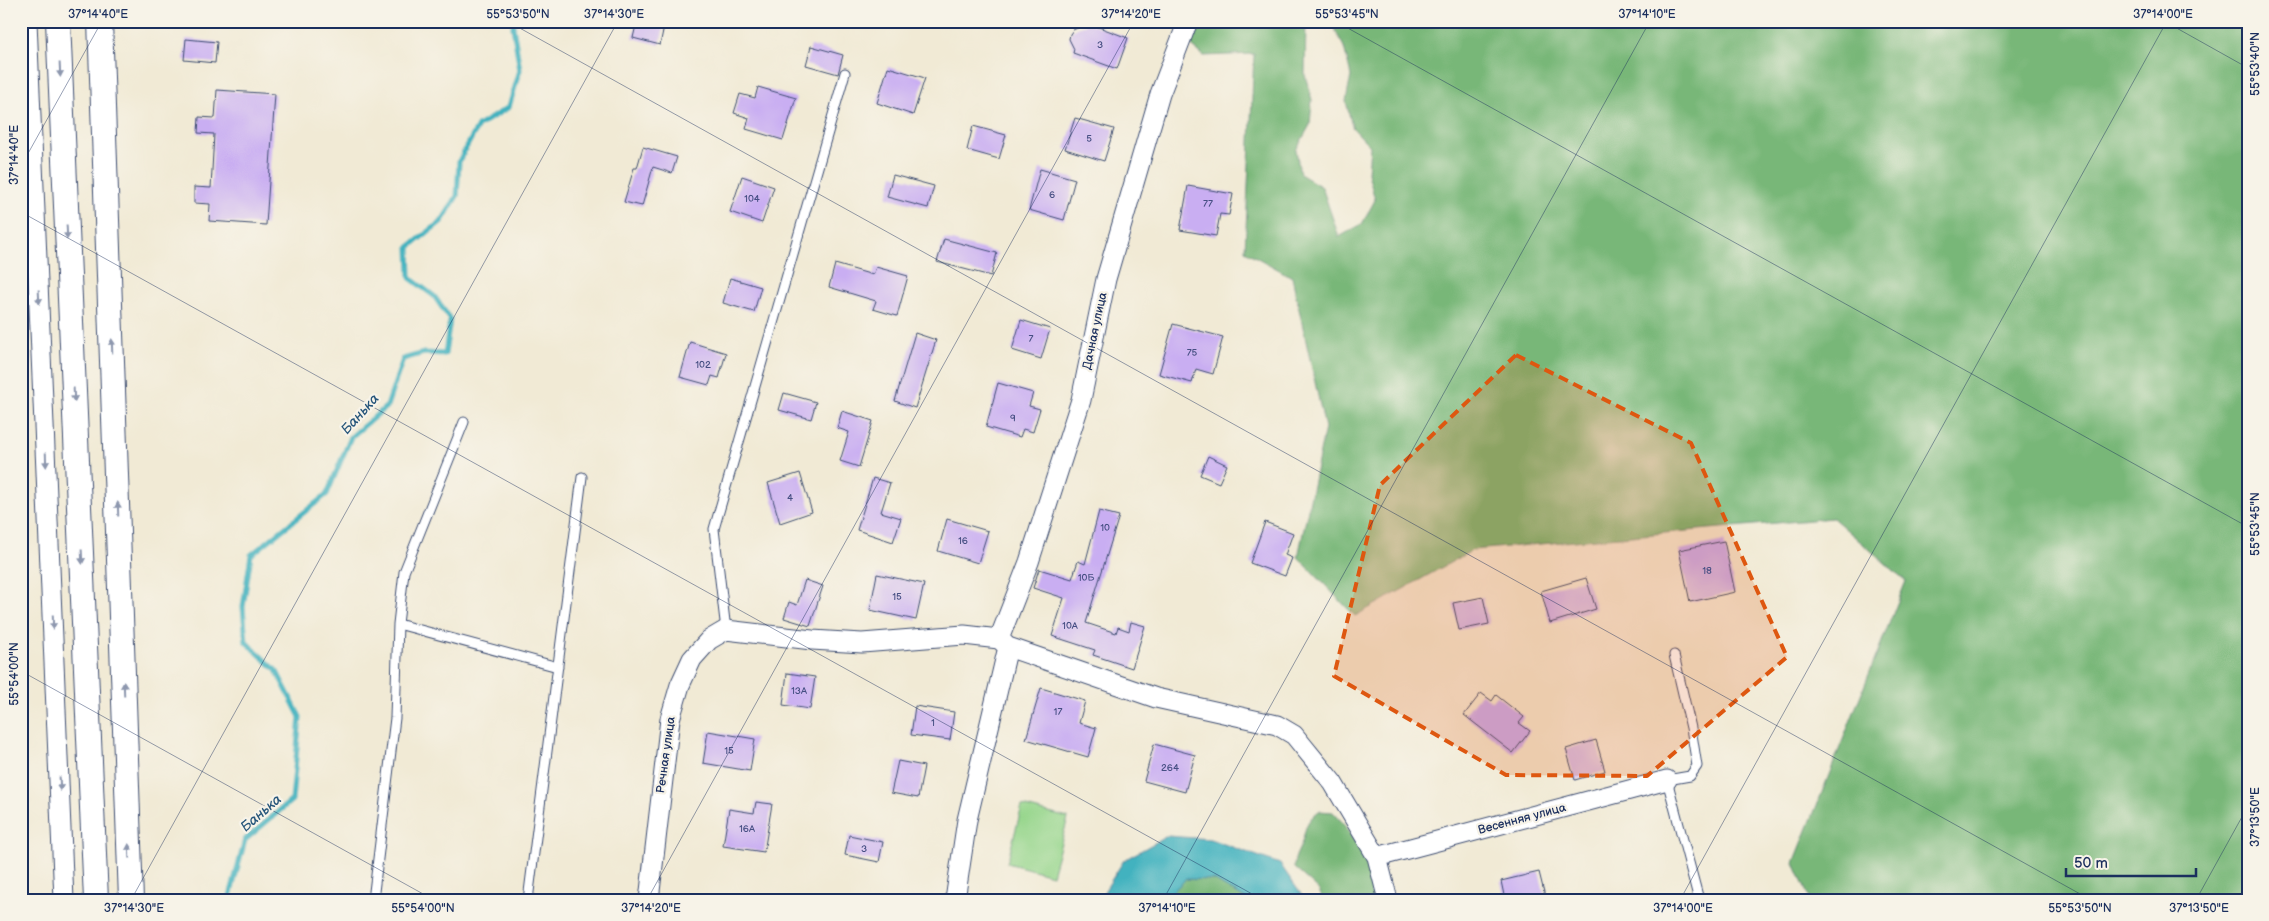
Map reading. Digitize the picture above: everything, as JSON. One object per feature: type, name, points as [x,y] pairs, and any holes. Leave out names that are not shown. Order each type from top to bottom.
[{"type":"street","points":[[27,21],[64,900]]},
{"type":"street","points":[[58,21],[96,900]]},
{"type":"street","points":[[100,21],[131,900]]},
{"type":"street","name":"Дачная улица","points":[[955,900],[967,820],[1004,643],[1081,400],[1106,278],[1160,94],[1188,21]]},
{"type":"street","points":[[726,630],[812,640],[862,643],[964,635],[1004,643],[1156,698],[1277,726],[1294,735],[1333,783],[1377,857],[1388,900]]},
{"type":"street","name":"Речная улица","points":[[649,900],[670,719],[680,685],[692,659],[709,640],[726,630]]},
{"type":"street","name":"Весенняя улица","points":[[1377,857],[1667,780]]},
{"type":"lane","points":[[726,630],[714,529],[845,74]]},
{"type":"lane","points":[[373,900],[395,718],[398,624],[404,572],[464,422]]},
{"type":"lane","points":[[528,900],[582,477]]},
{"type":"lane","points":[[398,624],[558,667]]},
{"type":"lane","points":[[1674,655],[1691,728],[1697,766],[1690,776],[1667,780],[1699,900]]},
{"type":"highlighted area","points":[[1516,355],[1691,443],[1787,657],[1647,776],[1506,775],[1334,676],[1380,485]]},
{"type":"green space","points":[[1198,21],[1306,21],[1305,75],[1312,100],[1310,125],[1296,150],[1300,174],[1322,187],[1339,237],[1362,224],[1375,200],[1368,173],[1370,146],[1352,127],[1346,101],[1351,76],[1344,47],[1332,24],[1320,21],[2248,21],[2248,900],[1810,900],[1794,863],[1906,581],[1833,518],[1473,550],[1355,616],[1298,557],[1325,428],[1292,277],[1245,251],[1254,54],[1204,56],[1188,43]]},
{"type":"green space","points":[[1022,806],[1068,818],[1052,875],[1007,863]]},
{"type":"green space","points":[[1319,811],[1333,812],[1344,824],[1370,864],[1378,900],[1323,900],[1319,890],[1294,868],[1295,859],[1306,826],[1310,819]]},
{"type":"green space","points":[[1186,879],[1214,880],[1247,900],[1164,900]]},
{"type":"water","points":[[1167,836],[1210,839],[1280,864],[1305,900],[1247,900],[1214,880],[1186,879],[1164,900],[1101,900],[1102,895],[1124,860]]},
{"type":"building","points":[[637,21],[664,26],[660,45],[633,38]]},
{"type":"building","points":[[1088,23],[1128,38],[1117,69],[1073,53],[1074,49],[1069,39],[1070,34],[1073,30]]},
{"type":"building","points":[[186,39],[217,42],[215,63],[184,60]]},
{"type":"building","points":[[811,46],[843,55],[838,74],[806,65]]},
{"type":"building","points":[[888,67],[925,78],[913,115],[877,103]]},
{"type":"building","points":[[758,87],[796,98],[783,140],[746,129],[749,118],[734,113],[740,94],[755,98]]},
{"type":"building","points":[[217,90],[275,94],[266,225],[209,221],[210,204],[194,203],[194,187],[211,188],[214,134],[198,133],[199,117],[215,118]]},
{"type":"building","points":[[1075,118],[1114,129],[1104,161],[1065,149]]},
{"type":"building","points":[[973,126],[1006,135],[999,159],[967,150]]},
{"type":"building","points":[[643,147],[677,157],[672,173],[653,167],[642,206],[624,202],[634,168],[637,168]]},
{"type":"building","points":[[1040,169],[1075,179],[1064,220],[1029,210]]},
{"type":"building","points":[[893,175],[934,186],[928,208],[887,197]]},
{"type":"building","points":[[742,176],[774,187],[762,223],[730,212]]},
{"type":"building","points":[[1188,186],[1233,194],[1229,215],[1220,214],[1216,236],[1180,230]]},
{"type":"building","points":[[944,239],[997,253],[991,276],[937,262]]},
{"type":"building","points":[[835,264],[873,275],[876,267],[908,276],[897,316],[873,309],[876,301],[829,287]]},
{"type":"building","points":[[730,278],[761,287],[754,312],[723,303]]},
{"type":"building","points":[[1021,320],[1050,329],[1041,359],[1012,350]]},
{"type":"building","points":[[1173,324],[1223,337],[1213,374],[1196,369],[1192,383],[1159,374]]},
{"type":"building","points":[[915,333],[936,340],[915,408],[895,401]]},
{"type":"building","points":[[690,342],[726,353],[719,378],[712,376],[709,385],[680,377]]},
{"type":"building","points":[[998,383],[1033,393],[1029,406],[1040,409],[1033,432],[1023,429],[1020,437],[986,427]]},
{"type":"building","points":[[784,393],[816,402],[811,419],[779,410]]},
{"type":"building","points":[[842,411],[873,421],[859,467],[840,461],[849,432],[837,428]]},
{"type":"building","points":[[1208,456],[1227,465],[1219,483],[1200,475]]},
{"type":"building","points":[[800,473],[812,512],[780,523],[768,483]]},
{"type":"building","points":[[873,478],[890,483],[881,512],[901,518],[893,542],[857,530]]},
{"type":"building","points":[[1099,511],[1119,516],[1086,623],[1116,633],[1118,627],[1129,631],[1131,622],[1145,626],[1132,668],[1093,655],[1095,650],[1052,636],[1064,598],[1033,588],[1039,569],[1072,579],[1078,561],[1085,564]]},
{"type":"building","points":[[947,519],[988,531],[978,563],[938,551]]},
{"type":"building","points":[[1265,522],[1293,533],[1285,555],[1292,558],[1285,576],[1250,563]]},
{"type":"building","points":[[1724,541],[1735,592],[1690,602],[1679,550]]},
{"type":"building","points":[[877,574],[924,584],[916,620],[870,610]]},
{"type":"building","points":[[1586,578],[1596,609],[1550,623],[1541,591]]},
{"type":"building","points":[[805,580],[823,586],[810,626],[784,618],[789,602],[797,605]]},
{"type":"building","points":[[1483,597],[1489,624],[1459,630],[1453,603]]},
{"type":"building","points":[[787,673],[815,677],[810,709],[783,705]]},
{"type":"building","points":[[1041,688],[1085,701],[1079,723],[1096,728],[1088,757],[1026,739]]},
{"type":"building","points":[[1481,693],[1492,701],[1496,695],[1524,717],[1519,723],[1530,731],[1513,753],[1464,715]]},
{"type":"building","points":[[915,706],[954,712],[950,740],[911,735]]},
{"type":"building","points":[[708,731],[755,739],[750,771],[703,763]]},
{"type":"building","points":[[1596,740],[1605,771],[1575,780],[1566,749]]},
{"type":"building","points":[[1154,744],[1195,755],[1185,792],[1144,781]]},
{"type":"building","points":[[898,761],[924,766],[918,798],[891,793]]},
{"type":"building","points":[[756,802],[772,804],[764,852],[723,846],[729,809],[754,813]]},
{"type":"building","points":[[849,835],[883,842],[879,862],[845,855]]},
{"type":"building","points":[[1539,872],[1546,900],[1505,900],[1501,881]]},
{"type":"waterway","name":"Банька","points":[[229,900],[245,840],[292,800],[300,717],[276,670],[246,642],[243,607],[251,555],[327,494],[351,437],[387,406],[403,359],[424,353],[445,354],[450,319],[434,296],[410,278],[409,247],[442,221],[457,196],[459,161],[478,126],[509,107],[520,70],[513,27],[514,21]]}]
